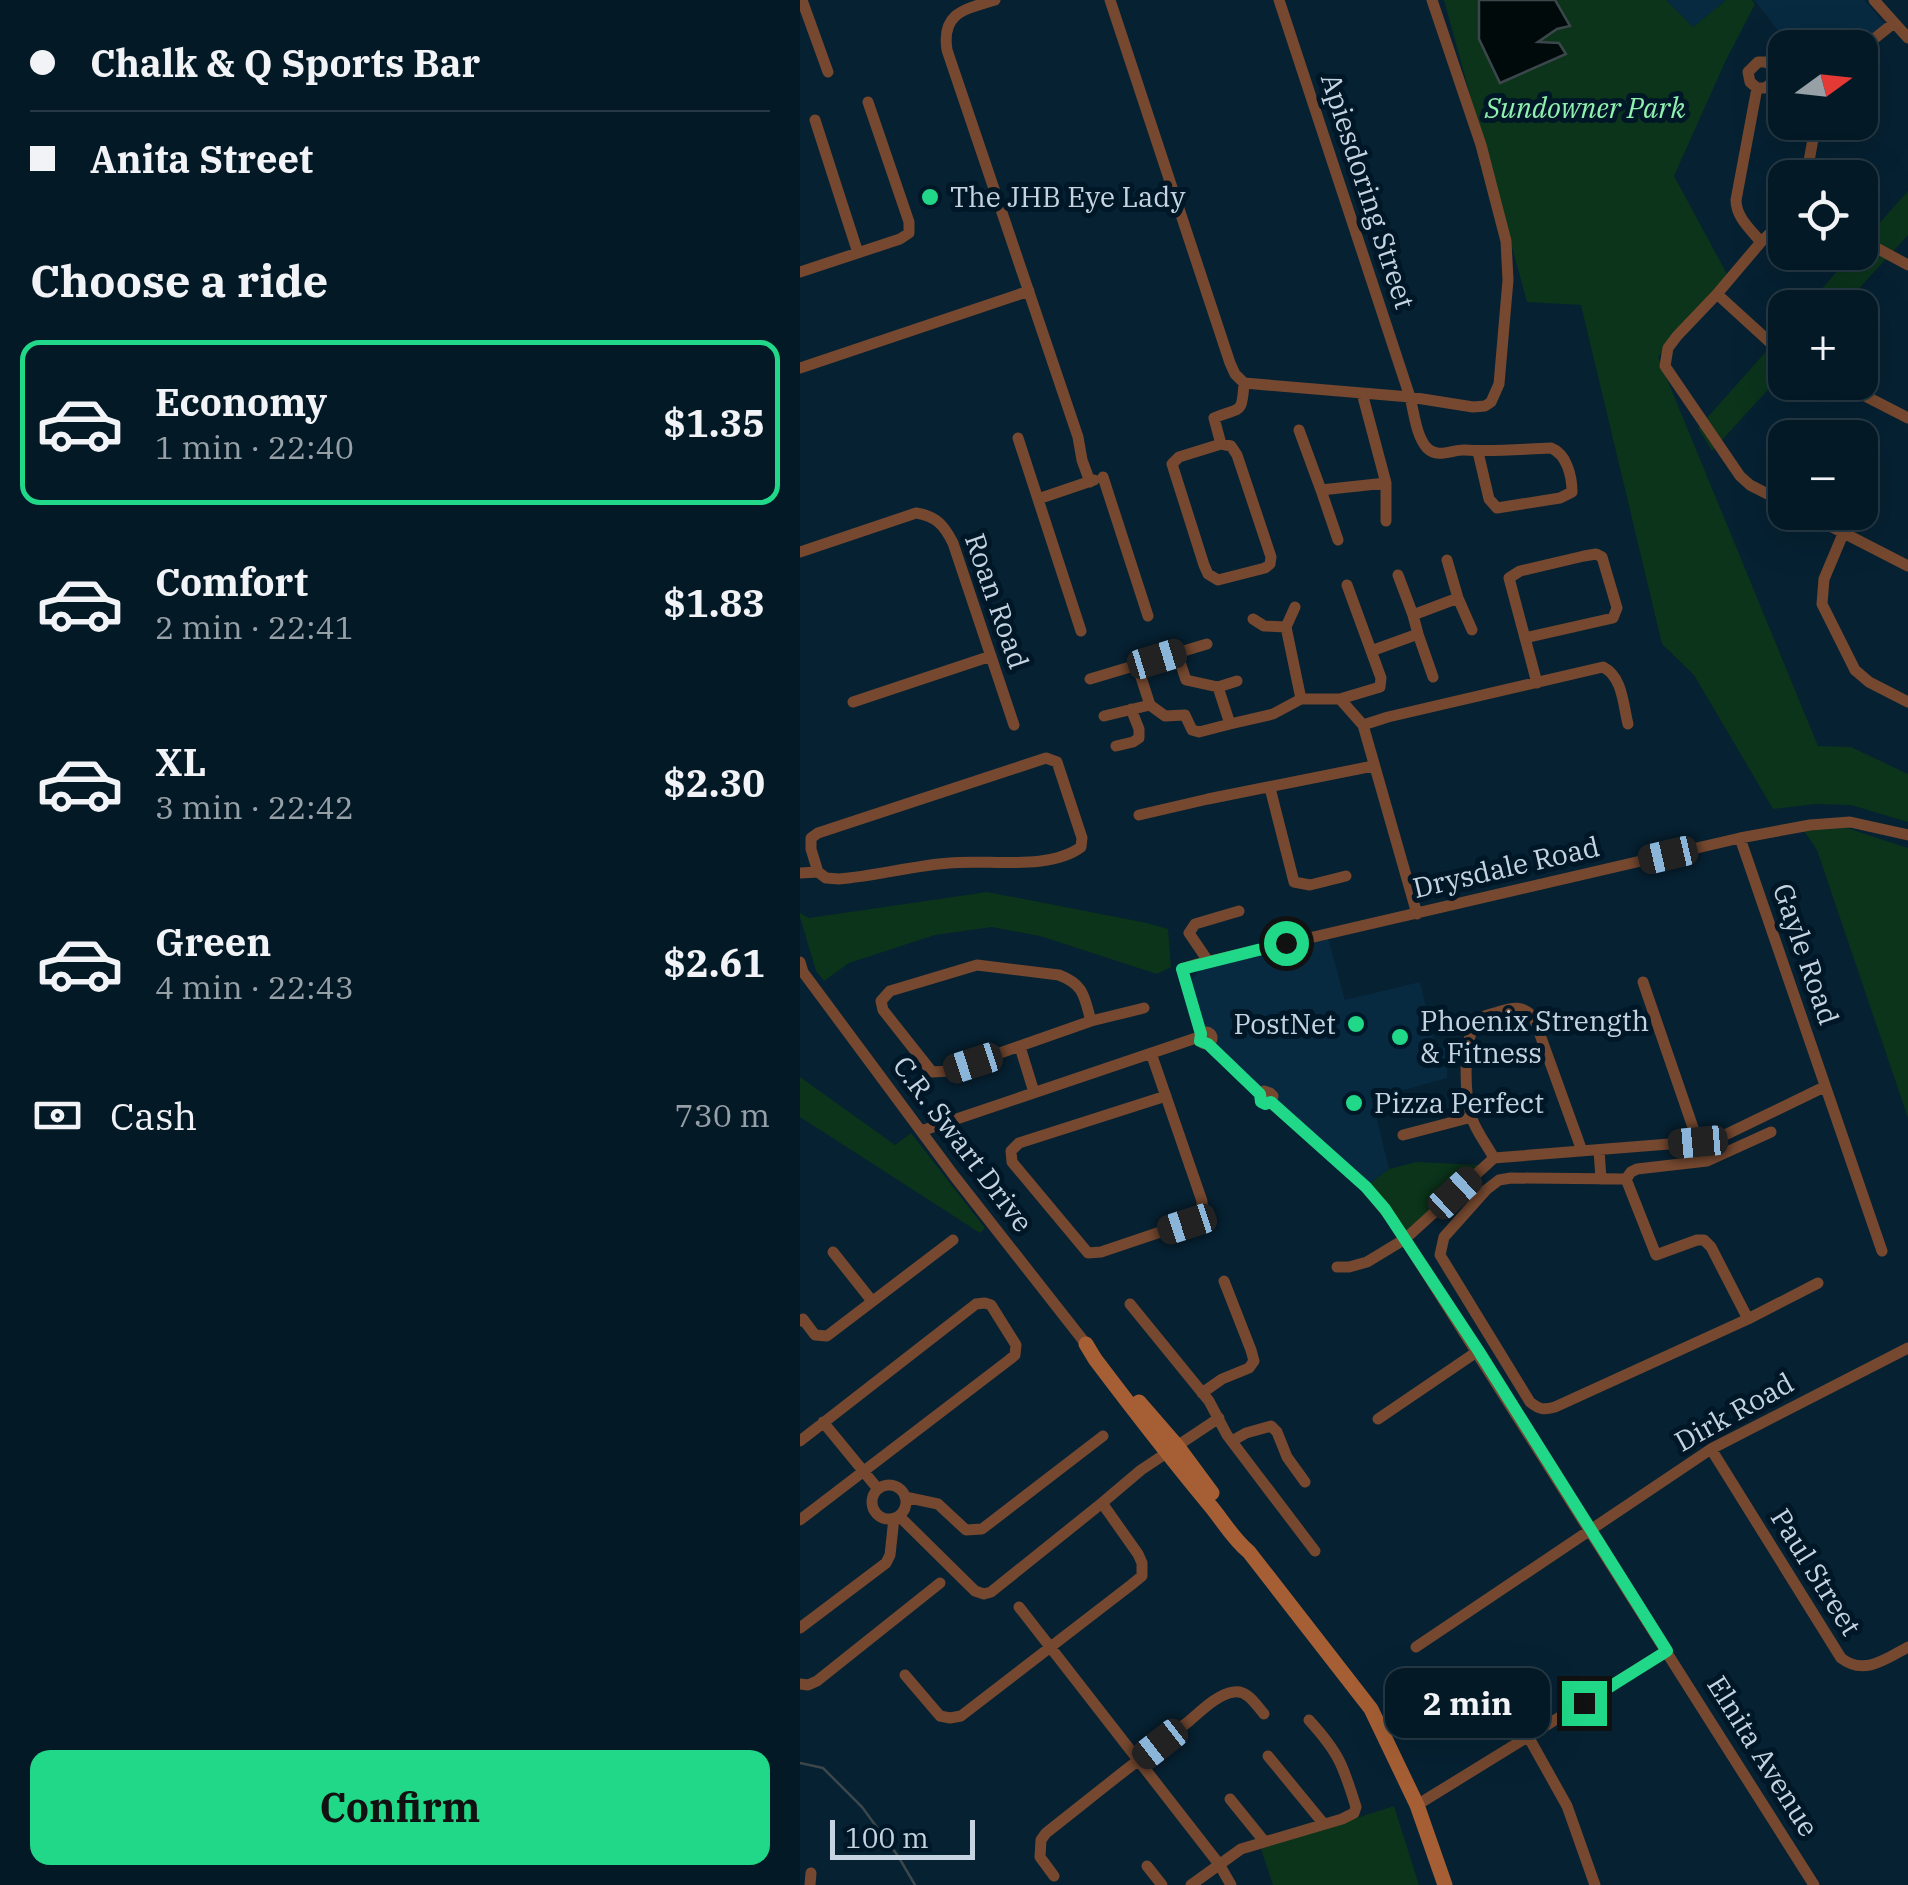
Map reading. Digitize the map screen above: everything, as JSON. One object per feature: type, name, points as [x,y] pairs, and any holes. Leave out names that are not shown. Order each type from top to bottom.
[{"type":"street","points":[[802,0],[828,72]]},
{"type":"street","points":[[995,0],[954,16],[946,29],[947,50],[1030,291],[1090,482]]},
{"type":"street","points":[[1110,0],[1234,374],[1244,383],[1485,406],[1499,384],[1508,280],[1506,241],[1481,145],[1432,0]]},
{"type":"street","name":"Apiesdoring Street","points":[[1279,0],[1420,435],[1430,451],[1478,452]]},
{"type":"street","points":[[1874,0],[1908,38]]},
{"type":"street","points":[[1878,36],[1894,23]]},
{"type":"street","points":[[1757,88],[1736,206],[1760,242]]},
{"type":"street","points":[[801,269],[905,238],[910,228],[868,102]]},
{"type":"street","points":[[815,120],[858,253]]},
{"type":"street","points":[[1768,235],[1668,348],[1665,366],[1740,476],[1768,494]]},
{"type":"street","points":[[1878,249],[1908,264]]},
{"type":"street","points":[[800,368],[1030,291]]},
{"type":"street","points":[[1717,294],[1768,340]]},
{"type":"street","points":[[1221,444],[1214,418],[1242,406],[1244,383]]},
{"type":"street","points":[[1362,393],[1386,483],[1386,521]]},
{"type":"street","points":[[1873,400],[1908,418]]},
{"type":"street","points":[[1299,430],[1338,540]]},
{"type":"street","points":[[1018,438],[1081,631]]},
{"type":"street","points":[[1221,444],[1229,444],[1238,456],[1271,560],[1258,570],[1218,580],[1208,574],[1204,565],[1172,464],[1180,457],[1221,444]]},
{"type":"street","points":[[1558,450],[1564,457],[1572,492],[1560,498],[1497,508],[1489,499],[1478,452],[1558,450]]},
{"type":"street","points":[[1038,499],[1105,477],[1148,616]]},
{"type":"street","points":[[1321,490],[1386,483]]},
{"type":"street","name":"Roan Road","points":[[800,552],[916,513],[942,524],[953,543],[1014,725]]},
{"type":"street","points":[[1836,530],[1908,566]]},
{"type":"street","points":[[1843,534],[1824,579],[1822,604],[1855,670],[1908,702]]},
{"type":"street","points":[[1525,638],[1612,618],[1616,608],[1602,557],[1584,556],[1511,575],[1510,588],[1537,683]]},
{"type":"street","points":[[1447,560],[1472,630]]},
{"type":"street","points":[[1398,574],[1433,677]]},
{"type":"street","points":[[1136,665],[1150,705],[1165,716],[1185,715],[1196,732],[1273,714],[1301,699],[1340,699],[1381,686],[1347,585]]},
{"type":"street","points":[[1413,616],[1458,598]]},
{"type":"street","points":[[1295,607],[1286,627],[1301,699]]},
{"type":"street","points":[[1253,620],[1264,626],[1286,627]]},
{"type":"street","points":[[1371,651],[1418,634]]},
{"type":"street","points":[[1090,679],[1208,644]]},
{"type":"street","points":[[1177,653],[1186,680],[1218,687],[1237,680]]},
{"type":"street","points":[[853,702],[991,656]]},
{"type":"street","points":[[1363,725],[1596,668],[1611,670],[1628,724]]},
{"type":"street","points":[[1218,687],[1230,724]]},
{"type":"street","points":[[1340,699],[1363,725],[1417,914]]},
{"type":"street","points":[[1104,716],[1150,705]]},
{"type":"street","points":[[1116,746],[1139,738],[1131,709]]},
{"type":"street","points":[[800,873],[818,872],[826,878],[838,879],[950,862],[1051,859],[1076,851],[1082,838],[1057,762],[1046,758],[818,833],[811,838],[811,844],[818,872]]},
{"type":"street","points":[[1138,815],[1374,766]]},
{"type":"street","points":[[1270,788],[1294,882],[1310,885],[1346,876]]},
{"type":"street","name":"Drysdale Road","points":[[1208,961],[1810,824],[1850,822],[1908,835]]},
{"type":"street","name":"Gayle Road","points":[[1740,838],[1882,1251]]},
{"type":"street","points":[[921,1131],[1203,1038],[1182,969],[1208,961],[1189,932],[1195,924],[1239,910]]},
{"type":"street","points":[[1092,1022],[1080,987],[1068,978],[990,966],[963,968],[890,991],[881,1001],[883,1010],[932,1072],[948,1071],[1144,1008]]},
{"type":"street","name":"C.R. Swart Drive","points":[[801,969],[1086,1344],[1094,1360],[1172,1450],[1235,1539],[1370,1710],[1417,1805],[1445,1885]]},
{"type":"street","points":[[1643,982],[1698,1142]]},
{"type":"street","points":[[1494,1158],[1472,1118],[1466,1072],[1468,1052],[1475,1024],[1486,1015],[1512,1007],[1528,1011],[1534,1018],[1582,1151]]},
{"type":"street","name":"Elnita Avenue","points":[[1203,1038],[1366,1187],[1385,1209],[1814,1885]]},
{"type":"street","points":[[1020,1047],[1034,1092]]},
{"type":"street","points":[[1151,1052],[1202,1201],[1202,1212],[1187,1224],[1088,1253],[1012,1162],[1011,1152],[1019,1143],[1166,1096]]},
{"type":"street","points":[[1337,1267],[1368,1262],[1405,1239],[1494,1158],[1698,1142],[1727,1134],[1824,1086]]},
{"type":"street","points":[[1402,1134],[1472,1118]]},
{"type":"street","points":[[1626,1179],[1637,1169],[1716,1159],[1772,1132]]},
{"type":"street","points":[[1599,1150],[1601,1179]]},
{"type":"street","points":[[1626,1179],[1499,1180],[1441,1242],[1442,1262],[1530,1402],[1541,1410],[1556,1407],[1748,1320],[1818,1282]]},
{"type":"street","points":[[1626,1179],[1656,1255],[1704,1240],[1748,1320]]},
{"type":"street","points":[[801,1318],[814,1334],[827,1336],[953,1240]]},
{"type":"street","points":[[832,1252],[872,1301]]},
{"type":"street","points":[[1202,1392],[1250,1368],[1254,1362],[1224,1281]]},
{"type":"street","points":[[800,1440],[980,1303],[990,1305],[1016,1345],[1015,1355],[800,1520]]},
{"type":"street","points":[[1130,1304],[1202,1392],[1232,1441],[1315,1551]]},
{"type":"street","name":"Dirk Road","points":[[1416,1647],[1710,1448],[1908,1348]]},
{"type":"street","points":[[1378,1418],[1478,1350]]},
{"type":"street","points":[[800,1628],[884,1565],[890,1555],[896,1517],[905,1507],[904,1496],[893,1486],[878,1489],[872,1499],[874,1510],[882,1518],[896,1517],[975,1591],[984,1594],[1126,1482],[1218,1418]]},
{"type":"street","points":[[824,1422],[878,1489]]},
{"type":"street","points":[[1232,1441],[1271,1426],[1305,1482]]},
{"type":"street","points":[[904,1496],[938,1504],[966,1530],[982,1529],[1103,1436]]},
{"type":"street","name":"Paul Street","points":[[1710,1448],[1841,1658],[1866,1667],[1908,1647]]},
{"type":"street","points":[[906,1676],[940,1716],[955,1718],[971,1710],[1142,1576],[1138,1554],[1102,1504]]},
{"type":"street","points":[[800,1684],[808,1686],[817,1681],[940,1583]]},
{"type":"street","points":[[1019,1607],[1219,1864],[1231,1885]]},
{"type":"street","points":[[1417,1805],[1667,1651]]},
{"type":"street","points":[[1054,1876],[1040,1856],[1041,1840],[1046,1833],[1138,1760],[1228,1693],[1243,1693],[1264,1714]]},
{"type":"street","points":[[1191,1885],[1242,1848],[1354,1813],[1356,1806],[1339,1756],[1310,1720]]},
{"type":"street","points":[[1530,1738],[1567,1806],[1596,1885]]},
{"type":"street","points":[[1268,1756],[1323,1823]]},
{"type":"street","points":[[1230,1798],[1264,1841]]},
{"type":"street","points":[[1147,1866],[1162,1885]]},
{"type":"shaded area","points":[[1479,0],[1555,0],[1570,26],[1557,29],[1538,42],[1559,43],[1566,54],[1500,83],[1479,39]]},
{"type":"shaded area","points":[[1666,0],[1726,0],[1693,27]]},
{"type":"shaded area","points":[[1754,0],[1864,0],[1890,29],[1878,37],[1878,30],[1778,30]]},
{"type":"shaded area","points":[[1328,938],[1345,1000],[1420,982],[1435,1045],[1448,1049],[1447,1078],[1372,1099],[1389,1169],[1368,1185],[1197,1035],[1184,991],[1199,970]]},
{"type":"green space","name":"Sundowner Park","points":[[1444,0],[1666,0],[1693,27],[1726,0],[1752,0],[1755,4],[1674,176],[1727,274],[1658,357],[1818,746],[1851,747],[1908,774],[1908,822],[1851,805],[1773,809],[1694,675],[1662,644],[1581,305],[1527,302]]},
{"type":"green space","points":[[1908,191],[1908,235],[1878,268],[1878,225]]},
{"type":"green space","points":[[1838,270],[1876,270],[1858,290],[1821,290]]},
{"type":"green space","points":[[1768,349],[1768,390],[1712,451],[1698,428]]},
{"type":"green space","points":[[1847,828],[1908,848],[1908,1118],[1817,850],[1804,831]]},
{"type":"green space","points":[[987,892],[1168,929],[1171,967],[1157,974],[1040,936],[992,927],[935,935],[849,963],[824,981],[816,971],[800,917],[800,913],[809,918]]},
{"type":"green space","points":[[800,1077],[895,1145],[911,1133],[985,1228],[980,1233],[800,1117]]},
{"type":"green space","points":[[1416,1162],[1482,1165],[1406,1235],[1368,1185],[1389,1169]]},
{"type":"green space","points":[[1394,1806],[1419,1885],[1273,1885],[1261,1849]]},
{"type":"waterway","points":[[800,1763],[823,1768],[862,1807],[915,1885]]},
{"type":"place","name":"The JHB Eye Lady","points":[[930,197]]},
{"type":"place","name":"PostNet","points":[[1356,1024]]},
{"type":"place","name":"Phoenix Strength & Fitness","points":[[1400,1037]]},
{"type":"place","name":"Pizza Perfect","points":[[1354,1103]]},
{"type":"route","points":[[1286,943],[1182,969],[1200,1041],[1208,1044],[1260,1094],[1261,1102],[1271,1102],[1333,1156],[1385,1209],[1667,1651],[1584,1703]]}]
